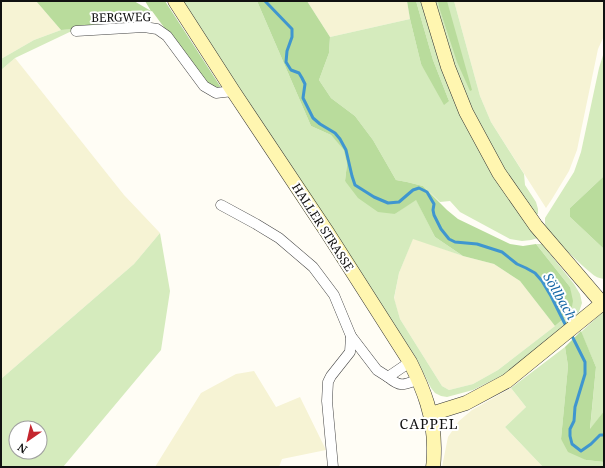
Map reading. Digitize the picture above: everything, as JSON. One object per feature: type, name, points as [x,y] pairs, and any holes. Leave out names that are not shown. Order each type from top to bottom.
[{"type":"main road","name":"HALLER STRASSE","points":[[175,1],[233,91],[328,232],[410,362],[419,379],[431,414],[434,436],[433,467]]},
{"type":"main road","points":[[428,1],[448,67],[466,112],[499,173],[536,226],[603,303],[507,381],[466,402],[431,414]]},
{"type":"street","name":"BERGWEG","points":[[76,31],[144,27],[157,29],[167,36],[204,86],[216,93],[233,91]]},
{"type":"street","points":[[221,206],[279,238],[313,267],[334,295],[351,336],[377,370],[394,382],[402,385],[419,379]]},
{"type":"street","points":[[333,467],[327,401],[328,382],[350,352],[351,336]]},
{"type":"street","points":[[388,377],[410,362]]},
{"type":"shaded area","points":[[1,1],[36,1],[61,30],[34,40],[1,59]]},
{"type":"shaded area","points":[[307,1],[407,1],[410,19],[330,37]]},
{"type":"shaded area","points":[[454,1],[604,1],[604,36],[598,49],[577,150],[569,171],[546,208],[491,122],[480,96]]},
{"type":"shaded area","points":[[15,58],[124,195],[160,233],[134,264],[1,379],[1,70]]},
{"type":"shaded area","points":[[413,238],[463,256],[494,264],[520,281],[555,326],[498,370],[473,384],[449,390],[442,386],[400,319],[394,299],[399,273]]},
{"type":"shaded area","points":[[254,371],[276,407],[300,397],[326,450],[282,459],[279,467],[155,467],[201,393],[236,374]]},
{"type":"shaded area","points":[[511,388],[526,407],[505,427],[543,467],[442,467],[448,437],[459,421],[472,410]]},
{"type":"green space","points":[[36,1],[134,1],[151,11],[145,1],[165,1],[222,89],[218,89],[205,83],[152,11],[76,29],[61,30]]},
{"type":"green space","points":[[181,1],[257,1],[311,126],[331,135],[345,150],[347,164],[345,181],[395,214],[416,199],[435,237],[463,256],[413,239],[399,273],[394,298],[400,319],[442,386],[449,390],[473,384],[498,370],[571,312],[570,287],[536,244],[542,244],[574,284],[580,294],[582,303],[579,312],[554,335],[503,375],[473,390],[447,397],[435,393],[415,356]]},
{"type":"green space","points":[[257,1],[307,1],[330,37],[329,53],[319,80],[331,98],[355,116],[373,140],[396,180],[423,186],[458,219],[510,244],[523,246],[536,244],[570,287],[573,301],[571,312],[555,326],[520,281],[494,264],[463,256],[435,237],[416,200],[395,214],[378,212],[358,198],[345,181],[347,164],[344,150],[331,135],[311,126]]},
{"type":"green space","points":[[407,1],[416,1],[433,60],[449,101],[444,105],[421,64]]},
{"type":"green space","points":[[416,1],[423,1],[444,68],[538,238],[522,241],[510,239],[460,212],[450,201],[440,202],[423,186],[396,180],[373,140],[355,116],[331,98],[319,80],[329,53],[330,37],[410,19],[421,64],[449,101],[433,60]]},
{"type":"green space","points":[[433,1],[454,1],[480,96],[491,122],[524,174],[525,185],[536,202],[538,214],[535,214],[504,171],[470,108],[453,65]]},
{"type":"green space","points":[[438,1],[447,1],[472,90],[470,91],[457,62]]},
{"type":"green space","points":[[76,29],[15,58],[1,70],[1,59],[34,40],[61,30]]},
{"type":"green space","points":[[604,52],[604,176],[570,208],[570,217],[604,249],[604,279],[596,277],[559,243],[547,229],[545,218],[574,172],[581,152],[599,68]]},
{"type":"green space","points":[[604,176],[604,249],[570,217],[570,208]]},
{"type":"green space","points":[[160,233],[170,291],[161,350],[63,467],[1,467],[1,379],[134,264]]},
{"type":"green space","points":[[604,311],[604,411],[590,430],[596,367],[581,332]]},
{"type":"green space","points":[[581,331],[596,367],[590,429],[604,411],[604,462],[586,460],[568,452],[561,439],[568,366],[565,347]]},
{"type":"green space","points":[[565,347],[568,366],[561,439],[586,460],[604,462],[604,467],[543,467],[505,427],[526,407],[511,388]]},
{"type":"waterway","name":"Söllbach","points":[[265,1],[292,29],[292,37],[287,51],[286,62],[291,70],[299,73],[305,84],[303,98],[313,118],[335,133],[340,139],[346,150],[355,185],[374,197],[388,203],[399,202],[413,190],[419,188],[427,192],[434,204],[434,215],[441,229],[449,239],[455,242],[477,244],[502,252],[517,264],[535,273],[551,296],[567,328]]},
{"type":"waterway","name":"Söllbach","points":[[571,334],[585,362],[585,374],[575,407],[574,421],[570,429],[572,444],[581,451],[600,435],[604,435]]},
{"type":"district","name":"CAPPEL","points":[[429,423]]}]
